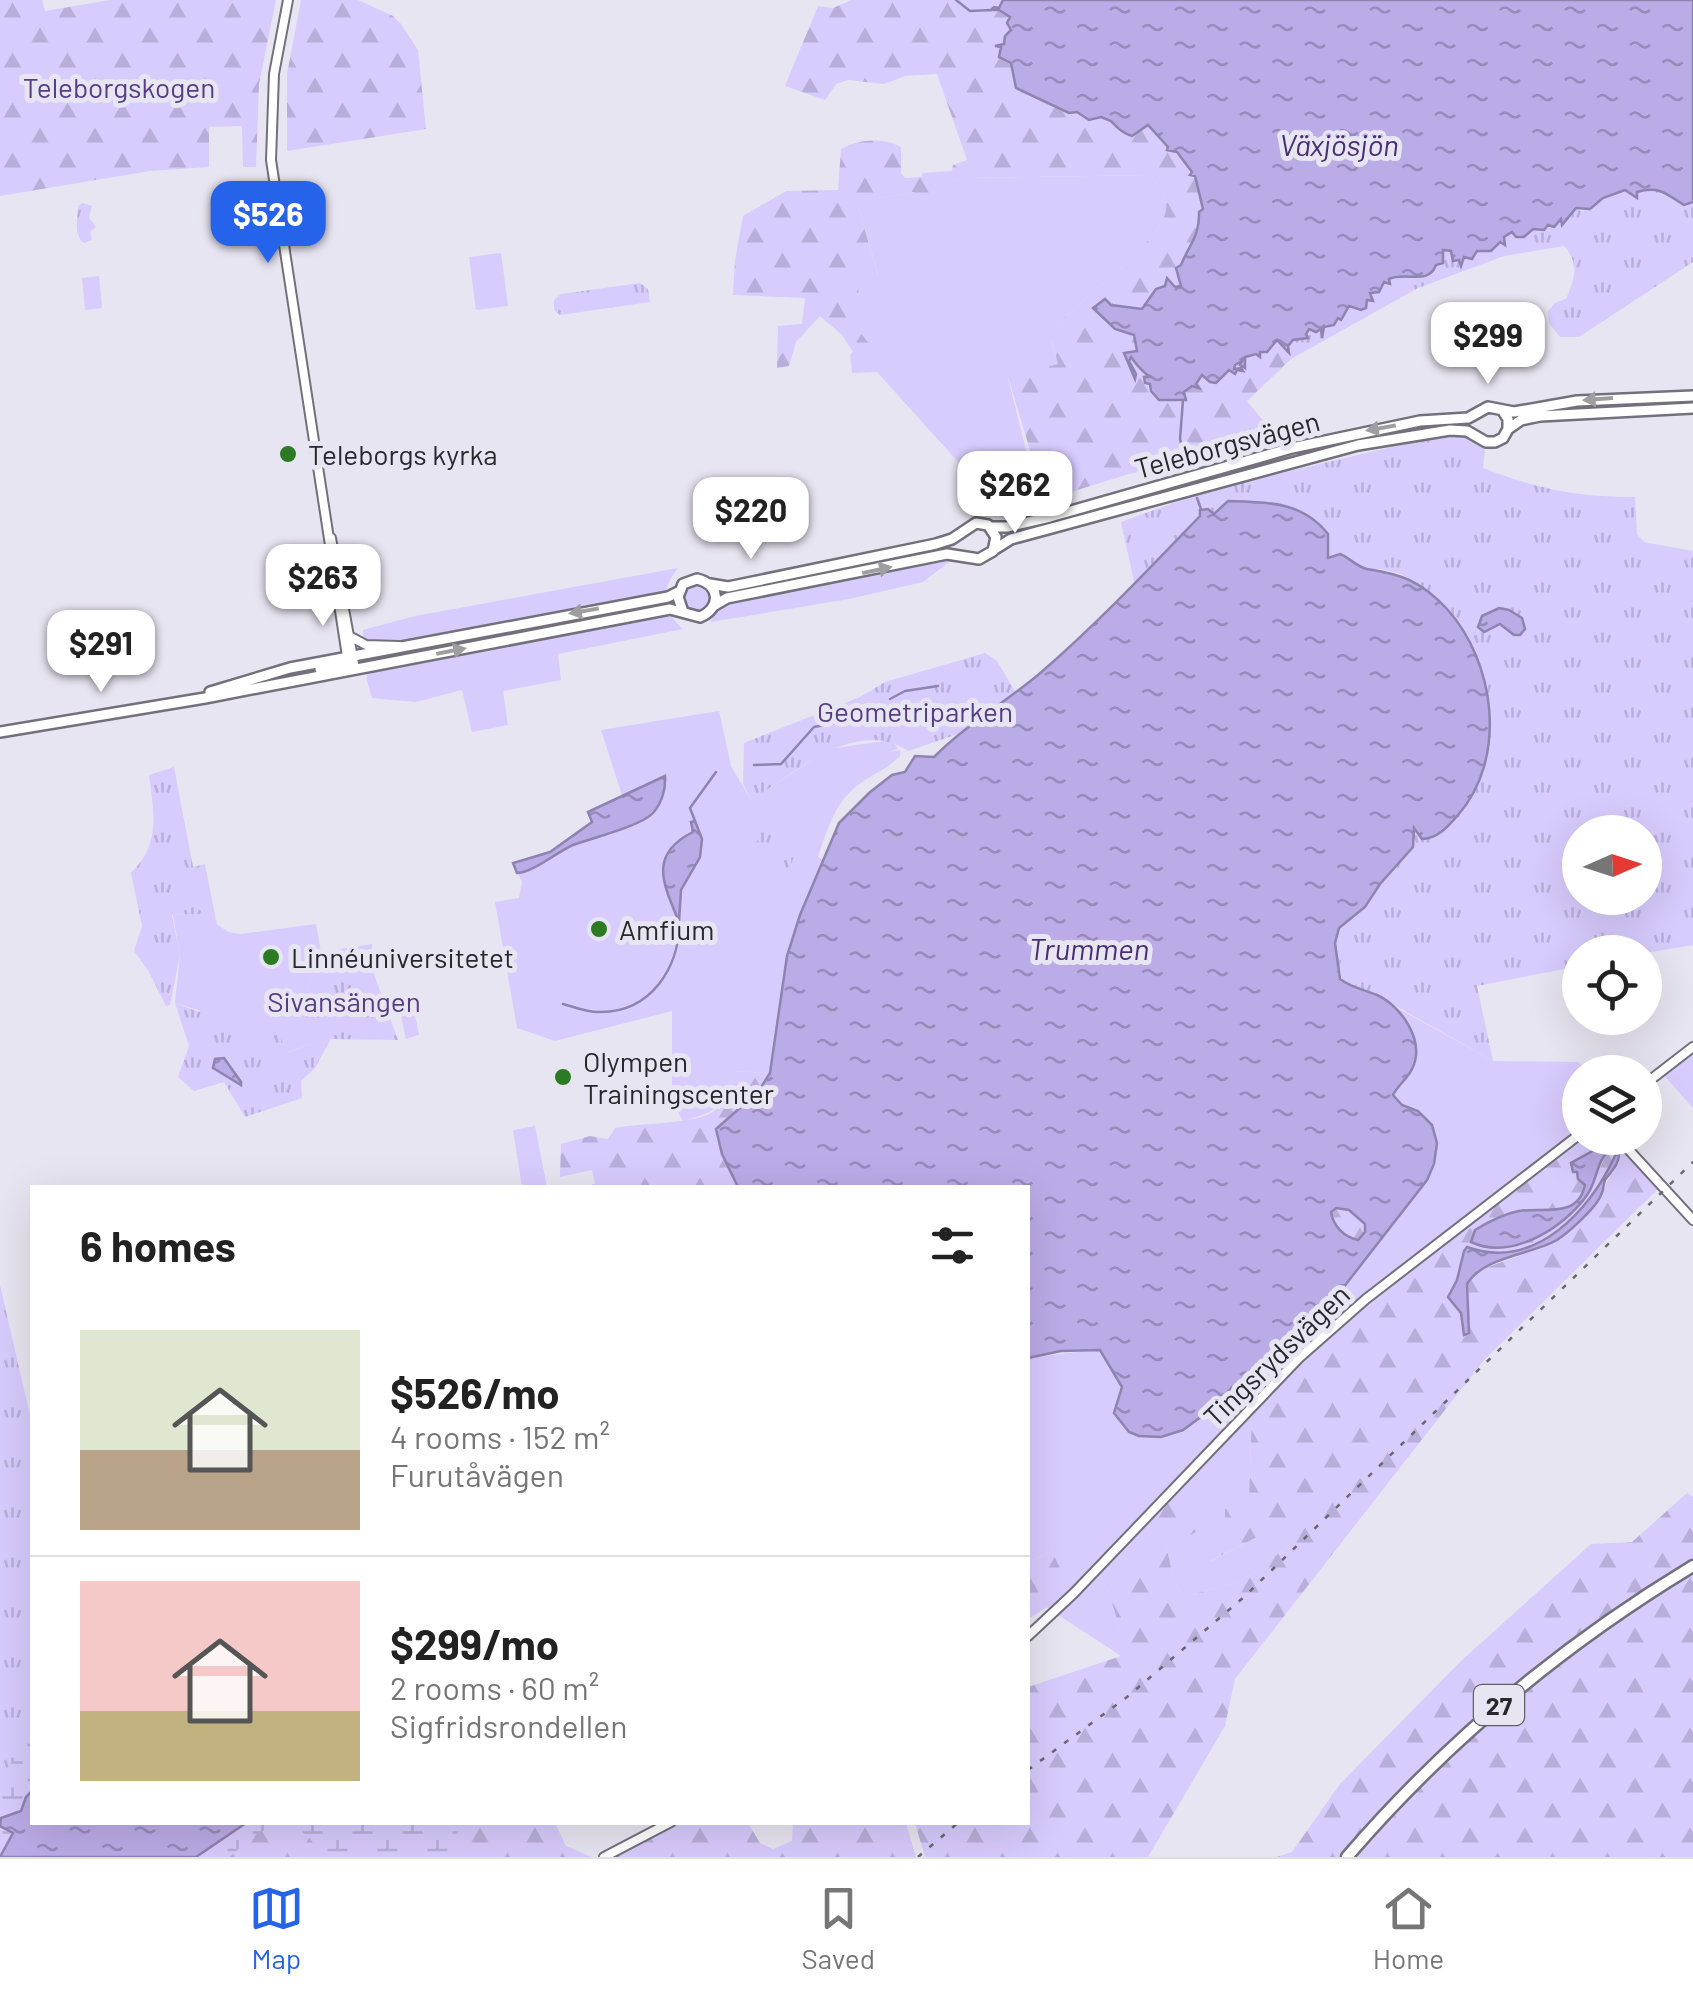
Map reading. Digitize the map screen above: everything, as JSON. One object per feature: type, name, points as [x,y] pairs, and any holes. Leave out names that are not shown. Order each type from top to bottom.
[{"type":"main road","points":[[1693,396],[1577,401],[1503,411],[1488,407],[1477,413],[1473,426],[1482,440],[1495,442],[1521,420],[1550,415],[1693,408]]},
{"type":"main road","points":[[1503,411],[1508,429]]},
{"type":"main road","name":"Teleborgsvägen","points":[[990,527],[1050,517],[1356,433],[1420,421],[1468,418],[1477,413]]},
{"type":"main road","name":"Teleborgsvägen","points":[[993,551],[1011,540],[1293,460],[1420,433],[1459,430],[1476,434]]},
{"type":"main road","points":[[0,735],[281,681],[399,646],[668,597],[690,580],[702,579],[724,587],[936,544],[976,522],[990,527],[996,537],[993,551],[982,558],[947,554],[727,598],[715,605]]},
{"type":"main road","points":[[963,531],[961,545],[969,556]]},
{"type":"main road","points":[[194,698],[264,673],[350,663],[670,609],[700,617],[710,613],[715,605],[716,594],[710,584]]},
{"type":"main road","points":[[679,591],[678,602],[683,612]]},
{"type":"main road","name":"27","points":[[1347,1857],[1422,1775],[1507,1698],[1564,1654],[1693,1569]]},
{"type":"street","points":[[288,0],[274,74],[271,160],[350,663]]},
{"type":"street","points":[[329,534],[350,636],[350,663]]},
{"type":"street","points":[[350,636],[369,646],[399,646]]},
{"type":"street","points":[[1662,1071],[1693,1047]]},
{"type":"street","name":"Tingsrydsvägen","points":[[1030,1634],[1299,1358],[1366,1299],[1562,1148]]},
{"type":"street","points":[[1634,1155],[1693,1220]]},
{"type":"street","points":[[604,1857],[665,1825]]},
{"type":"green space","name":"Teleborgskogen","points":[[0,0],[42,0],[45,11],[110,0],[276,0],[259,84],[256,167],[243,167],[242,126],[209,127],[209,167],[150,171],[0,196]]},
{"type":"green space","points":[[301,0],[358,0],[393,16],[401,24],[418,50],[426,129],[287,151],[287,74]]},
{"type":"green space","points":[[851,0],[1003,0],[992,12],[999,10],[1010,17],[1007,23],[1011,30],[1004,44],[995,46],[1001,47],[999,57],[1011,62],[1016,88],[1089,120],[1101,117],[1111,121],[1132,135],[1149,125],[1184,162],[1191,176],[1195,175],[1203,207],[1199,212],[1200,232],[1176,270],[1181,286],[1175,287],[1169,278],[1142,309],[1108,304],[1093,309],[1114,329],[1134,335],[1137,352],[1125,352],[1126,360],[1132,357],[1150,377],[1144,380],[1156,391],[1151,391],[1168,401],[1184,400],[1184,390],[1197,386],[1202,375],[1210,382],[1218,382],[1229,370],[1236,374],[1235,365],[1242,361],[1240,365],[1244,366],[1246,357],[1260,355],[1280,341],[1291,359],[1247,401],[1278,439],[1129,474],[1045,500],[1008,377],[1058,364],[1051,339],[1055,328],[1135,255],[1161,223],[1165,199],[1150,175],[965,178],[934,185],[934,199],[919,204],[914,192],[883,198],[861,195],[857,203],[878,275],[859,278],[857,313],[845,315],[885,362],[877,372],[852,373],[853,352],[842,335],[820,316],[796,342],[789,366],[777,368],[778,326],[802,324],[805,298],[733,295],[743,216],[786,191],[838,190],[841,149],[855,143],[871,140],[901,147],[901,173],[905,178],[952,171],[953,165],[967,160],[937,74],[905,76],[884,84],[848,80],[836,84],[825,100],[785,86],[818,6],[833,8]]},
{"type":"green space","points":[[1150,175],[1165,199],[1161,223],[1135,255],[1055,328],[1051,340],[1058,364],[1008,378],[1029,462],[970,475],[877,372],[884,362],[844,314],[857,313],[858,278],[878,274],[857,203],[861,194],[883,198],[914,192],[920,204],[933,185],[965,178]]},
{"type":"green space","points":[[1659,189],[1684,205],[1693,202],[1693,262],[1579,337],[1560,337],[1549,323],[1548,311],[1566,299],[1574,278],[1572,259],[1564,246],[1504,256],[1418,288],[1291,359],[1288,346],[1294,339],[1308,338],[1305,335],[1309,329],[1316,332],[1334,325],[1349,306],[1364,308],[1367,300],[1371,302],[1370,293],[1379,292],[1386,281],[1390,284],[1389,279],[1403,274],[1425,277],[1443,262],[1443,250],[1452,252],[1454,261],[1459,260],[1461,266],[1464,257],[1477,251],[1491,251],[1500,242],[1505,245],[1504,237],[1512,232],[1523,237],[1538,228],[1554,227],[1576,209],[1581,211],[1625,190],[1637,197],[1637,192]]},
{"type":"green space","points":[[78,206],[92,206],[89,218],[96,227],[90,232],[92,240],[84,243],[77,226]]},
{"type":"green space","points":[[501,253],[508,306],[476,310],[469,257]]},
{"type":"green space","points":[[99,276],[102,308],[85,310],[82,278]]},
{"type":"green space","points":[[640,283],[648,289],[650,302],[560,315],[554,310],[554,300],[561,294]]},
{"type":"green space","points":[[1465,435],[1485,450],[1483,468],[1557,490],[1635,497],[1637,534],[1644,542],[1693,551],[1693,945],[1662,950],[1662,935],[1562,935],[1562,969],[1477,986],[1493,1061],[1380,997],[1351,988],[1339,979],[1335,943],[1339,927],[1365,907],[1413,847],[1414,828],[1422,839],[1430,839],[1447,828],[1445,607],[1401,574],[1363,569],[1349,557],[1328,558],[1327,534],[1306,512],[1228,501],[1214,514],[1199,511],[1200,516],[1135,586],[1121,522],[1206,491],[1404,444]]},
{"type":"green space","points":[[953,559],[923,582],[711,622],[720,606],[734,601]]},
{"type":"green space","points":[[678,568],[668,584],[665,600],[670,614],[683,629],[558,654],[561,680],[503,691],[508,725],[472,732],[462,690],[416,702],[372,698],[363,630],[415,616]]},
{"type":"green space","points":[[697,583],[708,587],[712,598],[708,609],[697,613],[686,609],[682,598],[686,587]]},
{"type":"green space","name":"Geometriparken","points":[[985,653],[997,661],[1016,693],[958,734],[908,751],[888,742],[847,744],[806,764],[751,800],[743,784],[744,743],[860,697],[885,682]]},
{"type":"green space","points":[[719,711],[731,766],[751,800],[829,749],[892,740],[898,749],[889,752],[900,750],[900,756],[852,790],[829,826],[818,857],[824,860],[787,956],[770,1073],[733,1071],[718,1106],[683,1121],[672,1103],[672,1011],[555,1041],[517,1028],[495,902],[519,898],[522,882],[513,863],[550,852],[592,822],[588,812],[622,795],[601,730]]},
{"type":"green space","points":[[174,767],[193,867],[205,864],[217,925],[200,914],[172,915],[180,955],[170,1005],[166,1006],[134,951],[142,926],[131,873],[141,862],[151,839],[149,775]]},
{"type":"green space","points":[[764,823],[797,841],[797,851],[784,879],[747,868]]},
{"type":"green space","points":[[200,914],[229,932],[240,934],[316,924],[321,952],[301,1006],[287,1013],[303,1008],[316,1042],[286,1053],[237,1029],[220,1031],[198,1010],[175,1003],[180,955],[173,915]]},
{"type":"green space","name":"Sivansängen","points":[[372,944],[371,966],[398,1040],[331,1039],[315,1068],[301,1081],[302,1098],[245,1117],[224,1082],[194,1091],[178,1077],[189,1046],[175,1003],[205,1014],[220,1031],[273,1019],[287,1053],[316,1042],[301,1006],[321,952]]},
{"type":"green space","points":[[398,1002],[415,1015],[419,1035],[406,1039]]},
{"type":"green space","points":[[1388,1003],[1493,1061],[1562,1062],[1562,1152],[1326,1339],[1252,1413],[1249,1495],[1225,1537],[1204,1550],[1211,1561],[1280,1525],[1287,1547],[1244,1580],[1183,1597],[1173,1577],[1167,1549],[1108,1589],[1121,1634],[1121,1656],[1046,1607],[1070,1592],[1052,1551],[1030,1562],[1030,1358],[1100,1349],[1121,1381],[1118,1420],[1139,1436],[1217,1405],[1232,1387],[1294,1343],[1322,1315],[1427,1180],[1437,1143],[1432,1125],[1393,1095],[1416,1059],[1414,1041]]},
{"type":"green space","points":[[1693,1047],[1693,1108],[1662,1073]]},
{"type":"green space","points":[[733,1071],[770,1073],[758,1092],[717,1127],[717,1140],[737,1185],[591,1185],[595,1184],[592,1170],[560,1177],[561,1144],[590,1136],[608,1139],[615,1128],[702,1117],[716,1109]]},
{"type":"green space","points":[[535,1126],[547,1185],[522,1185],[513,1130]]},
{"type":"green space","points":[[1562,1152],[1587,1155],[1571,1163],[1585,1185],[1575,1203],[1557,1210],[1517,1211],[1503,1216],[1479,1227],[1476,1245],[1521,1243],[1561,1223],[1586,1195],[1605,1155],[1614,1155],[1631,1155],[1661,1186],[1484,1360],[1235,1679],[1225,1726],[1148,1857],[925,1857],[916,1825],[1030,1825],[1030,1686],[1121,1656],[1121,1634],[1108,1589],[1157,1553],[1156,1514],[1174,1496],[1196,1532],[1167,1549],[1173,1577],[1183,1597],[1244,1580],[1287,1547],[1279,1526],[1210,1561],[1203,1550],[1225,1537],[1225,1509],[1249,1495],[1252,1413],[1326,1339]],"holes":[[[1614,1155],[1614,1167],[1601,1196],[1571,1229],[1544,1247],[1482,1269],[1471,1278],[1467,1284],[1469,1310],[1461,1313],[1449,1291],[1457,1280],[1464,1251],[1519,1250],[1550,1237],[1591,1201]]]},
{"type":"green space","points":[[1336,1208],[1349,1210],[1365,1224],[1365,1232],[1358,1241],[1337,1226],[1331,1212]]},
{"type":"green space","points":[[0,1285],[30,1415],[30,1737],[0,1785]]},
{"type":"green space","points":[[1687,1493],[1693,1497],[1693,1857],[1277,1857],[1292,1852],[1340,1784],[1461,1661],[1591,1544],[1632,1542]]},
{"type":"green space","points":[[1052,1551],[1071,1592],[1030,1618],[1030,1562]]},
{"type":"green space","points":[[30,1649],[30,1793],[22,1811],[11,1816],[14,1833],[0,1854],[0,1708]]},
{"type":"green space","points":[[242,1825],[556,1825],[566,1846],[592,1857],[196,1857]]},
{"type":"green space","points":[[243,1825],[275,1825],[229,1857],[197,1857]]},
{"type":"green space","points":[[286,1825],[460,1825],[452,1849],[458,1857],[318,1857],[306,1834]]},
{"type":"green space","points":[[665,1825],[749,1825],[760,1843],[773,1849],[792,1841],[793,1825],[907,1825],[916,1857],[604,1857]]},
{"type":"water","name":"Växjösjön","points":[[1003,0],[1693,0],[1693,202],[1684,205],[1663,192],[1651,190],[1637,192],[1637,198],[1625,190],[1603,198],[1590,209],[1576,208],[1562,225],[1561,219],[1554,227],[1533,229],[1524,237],[1516,237],[1512,232],[1504,237],[1505,245],[1500,242],[1491,251],[1477,251],[1472,259],[1464,257],[1461,266],[1459,260],[1453,261],[1451,251],[1443,250],[1443,263],[1428,275],[1389,279],[1390,284],[1384,282],[1379,292],[1370,293],[1373,301],[1367,300],[1366,308],[1349,306],[1341,320],[1324,327],[1322,338],[1321,329],[1309,329],[1308,338],[1293,340],[1288,346],[1289,353],[1277,340],[1267,352],[1260,352],[1260,357],[1245,357],[1245,368],[1240,365],[1242,361],[1235,365],[1234,369],[1243,371],[1237,370],[1235,374],[1229,370],[1216,383],[1202,375],[1196,384],[1199,388],[1192,386],[1184,392],[1186,400],[1159,400],[1150,384],[1145,383],[1144,377],[1149,377],[1131,357],[1135,379],[1124,353],[1137,351],[1134,335],[1115,329],[1093,308],[1105,299],[1111,305],[1142,309],[1156,289],[1165,286],[1167,278],[1175,287],[1181,286],[1176,268],[1193,240],[1203,209],[1195,176],[1190,175],[1192,172],[1177,152],[1167,150],[1148,125],[1132,136],[1111,121],[1101,117],[1089,120],[1016,88],[1011,63],[999,57],[1001,47],[995,46],[1004,44],[1011,30],[1007,23],[1010,17],[991,10],[999,8]]},
{"type":"water","name":"Trummen","points":[[1228,501],[1295,509],[1328,534],[1328,558],[1340,554],[1363,568],[1400,576],[1428,592],[1447,609],[1476,656],[1485,682],[1489,739],[1474,792],[1458,815],[1433,837],[1422,839],[1414,828],[1413,847],[1365,907],[1339,928],[1335,943],[1340,979],[1395,1007],[1413,1036],[1416,1058],[1393,1095],[1432,1125],[1437,1143],[1427,1180],[1322,1315],[1294,1343],[1232,1387],[1217,1405],[1183,1430],[1161,1437],[1139,1436],[1129,1432],[1114,1413],[1122,1387],[1100,1350],[1061,1351],[1030,1358],[1030,1185],[737,1185],[722,1154],[716,1129],[758,1092],[770,1073],[787,956],[839,823],[892,775],[905,772],[915,756],[934,757],[1038,675],[1141,577],[1200,516],[1200,510],[1208,509],[1214,514]],"holes":[[[1336,1208],[1349,1210],[1365,1224],[1365,1232],[1358,1240],[1340,1230],[1331,1212]]]},
{"type":"water","points":[[1499,608],[1522,618],[1525,629],[1520,635],[1500,624],[1484,632],[1478,627],[1482,616]]},
{"type":"water","points":[[665,776],[661,800],[647,818],[573,845],[517,873],[513,863],[550,852],[592,822],[588,812]]},
{"type":"water","points":[[695,821],[702,839],[700,857],[681,890],[679,922],[668,896],[664,861],[679,841],[693,832],[691,822]]},
{"type":"water","points":[[224,1058],[241,1085],[213,1068],[215,1059]]},
{"type":"water","points":[[1585,1155],[1606,1155],[1587,1195],[1565,1219],[1519,1244],[1487,1247],[1471,1242],[1475,1230],[1501,1216],[1575,1203],[1585,1185],[1573,1172],[1571,1163]]},
{"type":"water","points":[[1619,1155],[1598,1200],[1568,1231],[1546,1245],[1485,1267],[1467,1284],[1469,1333],[1464,1335],[1461,1313],[1448,1297],[1467,1247],[1516,1251],[1538,1243],[1576,1214]]},
{"type":"water","points":[[30,1793],[30,1825],[243,1825],[196,1857],[0,1857],[13,1833],[0,1826],[1,1818],[21,1811]]},
{"type":"waterway","points":[[956,0],[970,11],[991,10]]},
{"type":"waterway","points":[[1183,400],[1180,439],[1187,466]]},
{"type":"waterway","points":[[1197,498],[1201,509]]},
{"type":"waterway","points":[[890,699],[905,691],[938,686]]},
{"type":"waterway","points":[[754,765],[781,764],[814,727],[845,721],[860,709]]},
{"type":"waterway","points":[[695,821],[690,808],[716,772]]},
{"type":"waterway","points":[[563,1004],[601,1012],[618,1010],[647,996],[668,971],[679,922]]},
{"type":"railway","points":[[1030,1769],[1127,1697],[1244,1597],[1693,1162]]},
{"type":"railway","points":[[918,1857],[955,1825]]},
{"type":"place","name":"Teleborgs kyrka","points":[[288,454]]},
{"type":"place","name":"Amfium","points":[[599,929]]},
{"type":"place","name":"Linnéuniversitetet","points":[[271,957]]},
{"type":"place","name":"Olympen Trainingscenter","points":[[563,1077]]}]
